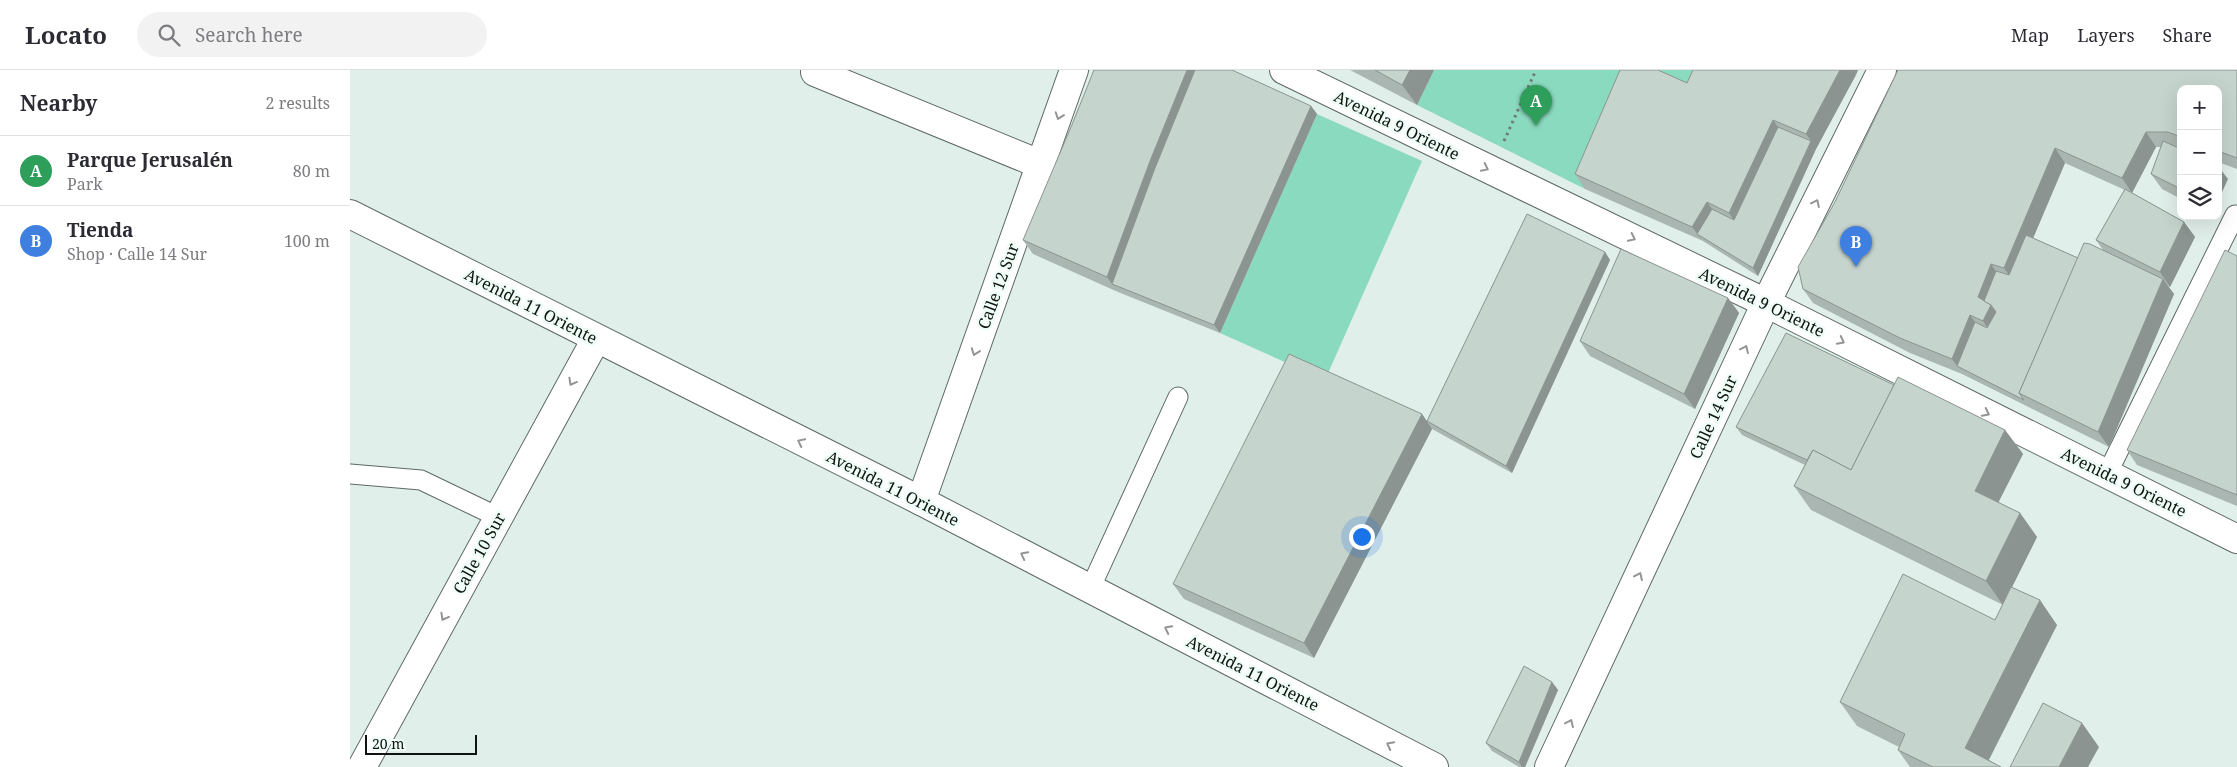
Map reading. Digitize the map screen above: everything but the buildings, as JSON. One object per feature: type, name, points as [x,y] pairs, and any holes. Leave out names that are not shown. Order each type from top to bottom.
[{"type":"street","name":"Calle 12 Sur","points":[[921,501],[1074,70]]},
{"type":"street","name":"Avenida 9 Oriente","points":[[1284,70],[1766,304],[2237,538]]},
{"type":"street","name":"Calle 14 Sur","points":[[1549,767],[1766,304],[1882,70]]},
{"type":"street","points":[[815,72],[1042,164]]},
{"type":"street","name":"Avenida 11 Oriente","points":[[350,214],[596,340],[921,501],[1434,767]]},
{"type":"street","name":"Calle 10 Sur","points":[[362,767],[596,340]]},
{"type":"lane","points":[[2108,474],[2235,215],[2237,216]]},
{"type":"lane","points":[[1090,589],[1178,396]]},
{"type":"lane","points":[[350,474],[421,480],[498,518]]},
{"type":"path","points":[[1501,147],[1536,70]]},
{"type":"green space","points":[[1434,70],[1710,70],[1697,98],[1637,72],[1585,189],[1417,105]]},
{"type":"green space","points":[[1317,114],[1422,161],[1325,380],[1220,333]]},
{"type":"place","name":"Parque Jerusalén","points":[[1536,126]]},
{"type":"place","name":"Tienda","points":[[1856,267]]}]
